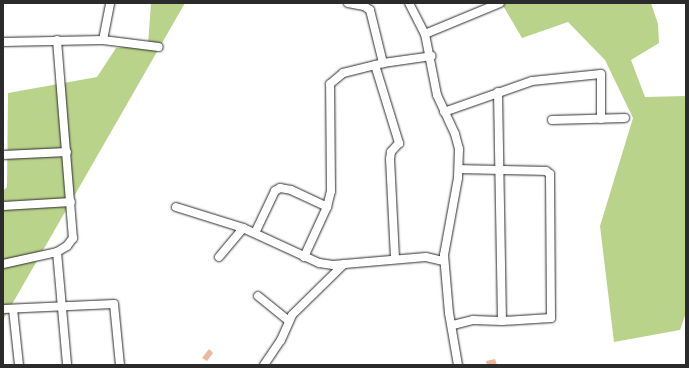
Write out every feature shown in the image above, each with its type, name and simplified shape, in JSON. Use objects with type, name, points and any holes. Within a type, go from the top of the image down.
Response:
[{"type":"street","points":[[103,40],[110,3]]},
{"type":"street","points":[[409,3],[426,34],[432,56],[437,95],[458,141],[459,169],[445,242],[444,260],[458,365]]},
{"type":"street","points":[[426,34],[500,3]]},
{"type":"street","points":[[350,4],[364,6],[370,10],[379,64],[399,144],[391,152],[390,159],[395,259]]},
{"type":"street","points":[[3,264],[57,252],[67,246],[73,238],[57,40]]},
{"type":"street","points":[[3,42],[103,40],[159,47]]},
{"type":"street","points":[[304,256],[327,207],[332,180],[330,84],[343,73],[379,64],[432,56]]},
{"type":"street","points":[[444,112],[532,81],[601,74],[601,119]]},
{"type":"street","points":[[498,92],[498,171],[502,322]]},
{"type":"street","points":[[552,120],[625,118]]},
{"type":"street","points":[[3,155],[67,152]]},
{"type":"street","points":[[453,325],[473,320],[502,322],[551,318],[552,183],[550,174],[546,171],[459,169]]},
{"type":"street","points":[[255,233],[275,191],[280,188],[292,190],[327,207]]},
{"type":"street","points":[[3,206],[71,202]]},
{"type":"street","points":[[176,207],[243,228],[304,256],[326,264],[344,264],[426,257],[444,260]]},
{"type":"street","points":[[219,257],[243,228]]},
{"type":"street","points":[[57,252],[68,365]]},
{"type":"street","points":[[264,365],[276,350],[287,329],[289,320],[344,264]]},
{"type":"street","points":[[258,296],[289,320]]},
{"type":"street","points":[[3,310],[114,304],[120,365]]},
{"type":"street","points":[[13,309],[19,365]]},
{"type":"green space","points":[[151,3],[185,3],[3,320],[3,191],[7,187],[8,93],[97,77],[116,48],[148,45]]},
{"type":"green space","points":[[651,3],[658,24],[659,43],[631,60],[645,97],[686,96],[686,313],[680,330],[614,342],[600,226],[633,118],[605,60],[568,22],[522,38],[502,4]]},
{"type":"building","points":[[209,349],[213,353],[207,361],[202,358]]},
{"type":"building","points":[[495,359],[497,365],[487,365],[486,361]]}]
